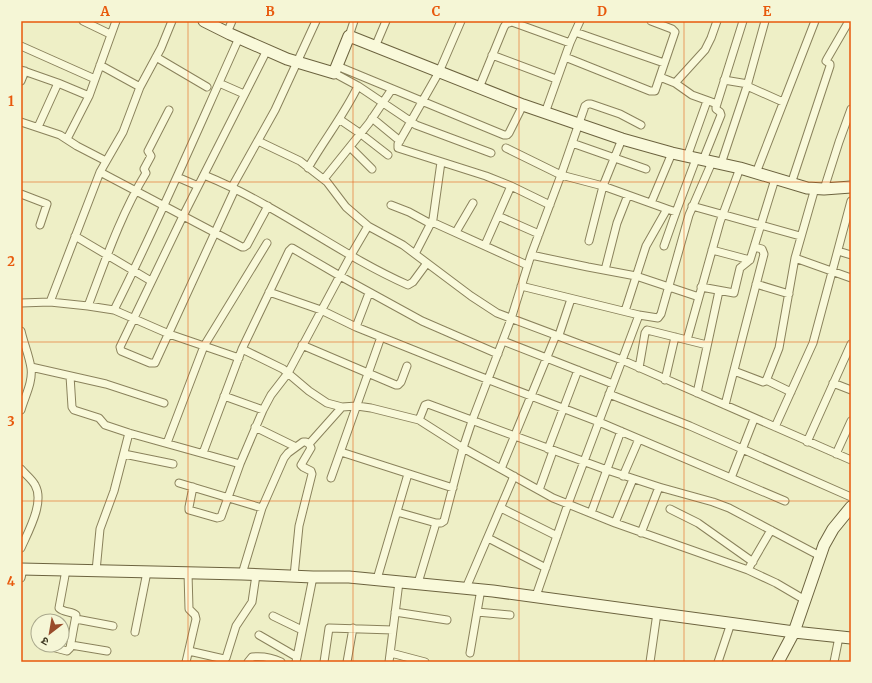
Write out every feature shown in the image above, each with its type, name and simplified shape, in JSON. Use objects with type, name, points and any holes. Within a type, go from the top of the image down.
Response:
[{"type":"main road","points":[[204,21],[227,33],[297,62],[336,70],[349,36],[523,105],[622,139],[672,153],[740,168],[791,184],[820,188],[851,187]]},
{"type":"main road","points":[[778,662],[794,632],[820,556],[833,529],[851,507]]},
{"type":"main road","points":[[22,572],[66,570],[377,579],[481,589],[794,632],[851,638]]},
{"type":"street","points":[[83,21],[110,34]]},
{"type":"street","points":[[68,140],[89,96],[110,34],[116,21]]},
{"type":"street","points":[[50,302],[100,172],[122,132],[140,87],[165,40],[172,21]]},
{"type":"street","points":[[227,33],[232,21]]},
{"type":"street","points":[[267,50],[133,318],[120,347],[121,351],[123,352],[153,364],[156,361],[234,188],[282,96],[316,21]]},
{"type":"street","points":[[349,36],[354,21]]},
{"type":"street","points":[[375,47],[386,21]]},
{"type":"street","points":[[462,21],[439,72],[397,146],[399,149],[486,176],[511,186],[550,205]]},
{"type":"street","points":[[545,113],[570,43],[580,21]]},
{"type":"street","points":[[565,57],[650,91],[654,91],[675,32],[672,28],[651,21]]},
{"type":"street","points":[[675,83],[705,50],[717,21]]},
{"type":"street","points":[[521,286],[639,315],[655,318],[660,316],[704,160],[721,115],[716,108],[716,104],[743,21]]},
{"type":"street","points":[[664,246],[676,212],[704,160],[748,85],[766,21]]},
{"type":"street","points":[[756,173],[815,21]]},
{"type":"street","points":[[791,184],[830,66],[830,64],[826,61],[848,21]]},
{"type":"street","points":[[479,88],[504,27],[509,23],[512,22],[570,43]]},
{"type":"street","points":[[575,32],[664,63]]},
{"type":"street","points":[[114,310],[164,206],[239,38]]},
{"type":"street","points":[[21,46],[95,79]]},
{"type":"street","points":[[492,54],[556,80]]},
{"type":"street","points":[[156,57],[207,87]]},
{"type":"street","points":[[100,65],[140,87]]},
{"type":"street","points":[[336,70],[411,122],[491,153]]},
{"type":"street","points":[[336,70],[392,89],[506,136],[523,105]]},
{"type":"street","points":[[21,81],[23,71],[89,96]]},
{"type":"street","points":[[660,77],[675,83],[692,95],[716,104]]},
{"type":"street","points":[[724,80],[748,85],[783,102]]},
{"type":"street","points":[[38,127],[58,83]]},
{"type":"street","points":[[219,83],[244,94]]},
{"type":"street","points":[[308,168],[358,86]]},
{"type":"street","points":[[324,179],[361,134],[392,89]]},
{"type":"street","points":[[704,160],[707,101]]},
{"type":"street","points":[[397,512],[436,523],[441,523],[444,521],[463,448],[472,421],[511,319],[527,264],[550,205],[585,106],[588,104],[610,109],[641,125]]},
{"type":"street","points":[[766,380],[780,348],[800,236],[851,109]]},
{"type":"street","points":[[88,306],[107,255],[136,190],[146,172],[144,169],[151,156],[148,151],[169,110]]},
{"type":"street","points":[[372,118],[400,141]]},
{"type":"street","points":[[339,119],[388,155]]},
{"type":"street","points":[[21,122],[60,135],[76,146],[106,161]]},
{"type":"street","points":[[590,241],[603,186],[622,139]]},
{"type":"street","points":[[258,141],[300,161],[324,179],[346,207],[368,226],[403,245],[483,305],[511,319],[558,335],[622,360],[754,419],[851,460]]},
{"type":"street","points":[[572,143],[646,169]]},
{"type":"street","points":[[350,147],[372,169]]},
{"type":"street","points":[[506,148],[561,175],[603,186],[676,212]]},
{"type":"street","points":[[651,203],[672,153]]},
{"type":"street","points":[[415,254],[432,223],[441,162]]},
{"type":"street","points":[[687,340],[722,216],[740,168]]},
{"type":"street","points":[[100,172],[242,247],[246,247],[268,206]]},
{"type":"street","points":[[204,175],[234,188],[268,206],[351,255],[410,285],[427,263]]},
{"type":"street","points":[[177,177],[198,186]]},
{"type":"street","points":[[702,287],[732,294],[735,292],[740,268],[750,260],[775,179]]},
{"type":"street","points":[[485,245],[511,186]]},
{"type":"street","points":[[21,194],[47,204],[40,225]]},
{"type":"street","points":[[604,270],[617,224],[628,195]]},
{"type":"street","points":[[775,427],[813,343],[838,251],[848,228],[851,201]]},
{"type":"street","points":[[456,232],[473,203]]},
{"type":"street","points":[[391,205],[527,264]]},
{"type":"street","points":[[692,206],[722,216],[800,236]]},
{"type":"street","points":[[625,311],[646,246],[667,209]]},
{"type":"street","points":[[498,216],[539,234]]},
{"type":"street","points":[[194,487],[188,507],[190,511],[219,518],[222,515],[240,464],[263,410],[271,395],[288,373],[368,226]]},
{"type":"street","points":[[75,236],[151,281]]},
{"type":"street","points":[[167,443],[204,346],[267,243]]},
{"type":"street","points":[[725,406],[764,254],[762,249],[754,247]]},
{"type":"street","points":[[203,453],[242,350],[289,251],[292,248],[369,293],[422,321],[498,354]]},
{"type":"street","points":[[712,250],[750,260]]},
{"type":"street","points":[[838,251],[851,255]]},
{"type":"street","points":[[531,255],[636,276],[699,297]]},
{"type":"street","points":[[795,258],[851,278]]},
{"type":"street","points":[[756,284],[789,294]]},
{"type":"street","points":[[697,393],[720,291]]},
{"type":"street","points":[[269,292],[322,310],[356,327],[488,380],[599,422],[785,501]]},
{"type":"street","points":[[356,327],[369,293]]},
{"type":"street","points":[[501,469],[572,299]]},
{"type":"street","points":[[21,303],[50,302],[114,310],[169,334],[239,358]]},
{"type":"street","points":[[536,596],[568,504],[639,315]]},
{"type":"street","points":[[639,368],[646,331],[650,330],[707,345]]},
{"type":"street","points":[[21,331],[24,351],[31,367],[30,381],[21,410]]},
{"type":"street","points":[[331,478],[381,337]]},
{"type":"street","points":[[665,380],[675,337]]},
{"type":"street","points":[[503,341],[613,384]]},
{"type":"street","points":[[807,442],[851,344]]},
{"type":"street","points":[[302,345],[398,385],[401,382],[407,366]]},
{"type":"street","points":[[242,350],[283,369],[322,399],[334,405],[342,407],[357,406],[371,408],[419,420],[463,448],[539,490],[568,504],[641,533],[748,570],[762,576],[805,600]]},
{"type":"street","points":[[31,367],[106,384],[164,403]]},
{"type":"street","points":[[539,490],[563,408],[578,370]]},
{"type":"street","points":[[734,371],[763,382],[766,380],[791,392]]},
{"type":"street","points":[[70,376],[72,409],[99,418],[105,425],[129,433],[240,464]]},
{"type":"street","points":[[834,383],[851,390]]},
{"type":"street","points":[[609,394],[690,426],[851,497]]},
{"type":"street","points":[[224,396],[263,410]]},
{"type":"street","points":[[419,420],[425,405],[428,404],[623,476],[730,508],[820,556]]},
{"type":"street","points":[[309,444],[342,407]]},
{"type":"street","points":[[731,478],[754,419]]},
{"type":"street","points":[[836,454],[851,421]]},
{"type":"street","points":[[256,427],[296,447]]},
{"type":"street","points":[[591,513],[621,431]]},
{"type":"street","points":[[96,571],[100,529],[114,491],[129,433]]},
{"type":"street","points":[[623,476],[639,439]]},
{"type":"street","points":[[242,574],[262,508],[284,458],[296,447],[305,442],[309,444]]},
{"type":"street","points":[[294,576],[299,526],[312,474],[311,471],[301,465],[311,448],[309,444]]},
{"type":"street","points":[[341,452],[453,488]]},
{"type":"street","points":[[124,454],[173,464]]},
{"type":"street","points":[[21,469],[35,485],[38,492],[38,501],[34,518],[21,548]]},
{"type":"street","points":[[377,579],[408,474]]},
{"type":"street","points":[[466,588],[514,476]]},
{"type":"street","points":[[615,523],[633,479]]},
{"type":"street","points":[[179,482],[262,508]]},
{"type":"street","points":[[641,533],[659,487]]},
{"type":"street","points":[[501,508],[557,536]]},
{"type":"street","points":[[670,509],[698,524],[753,562]]},
{"type":"street","points":[[418,583],[436,523]]},
{"type":"street","points":[[748,570],[772,530]]},
{"type":"street","points":[[488,538],[546,568]]},
{"type":"street","points":[[66,570],[60,608],[75,614],[76,619],[70,650]]},
{"type":"street","points":[[135,632],[147,572]]},
{"type":"street","points":[[186,662],[196,619],[196,615],[189,610],[188,573]]},
{"type":"street","points":[[189,651],[224,659],[226,658],[236,626],[252,602],[256,575]]},
{"type":"street","points":[[259,634],[296,660],[313,577]]},
{"type":"street","points":[[389,662],[399,582]]},
{"type":"street","points":[[470,653],[481,589]]},
{"type":"street","points":[[395,612],[447,620]]},
{"type":"street","points":[[477,612],[510,615]]},
{"type":"street","points":[[650,662],[657,613]]},
{"type":"street","points":[[273,616],[302,630]]},
{"type":"street","points":[[76,619],[112,626]]},
{"type":"street","points":[[718,662],[731,623]]},
{"type":"street","points":[[324,662],[329,628],[393,630]]},
{"type":"street","points":[[346,662],[353,628]]},
{"type":"street","points":[[834,662],[839,637]]},
{"type":"street","points":[[71,645],[107,651]]},
{"type":"street","points":[[390,653],[425,662]]},
{"type":"street","points":[[248,662],[252,658],[262,656],[269,657],[280,662]]}]
